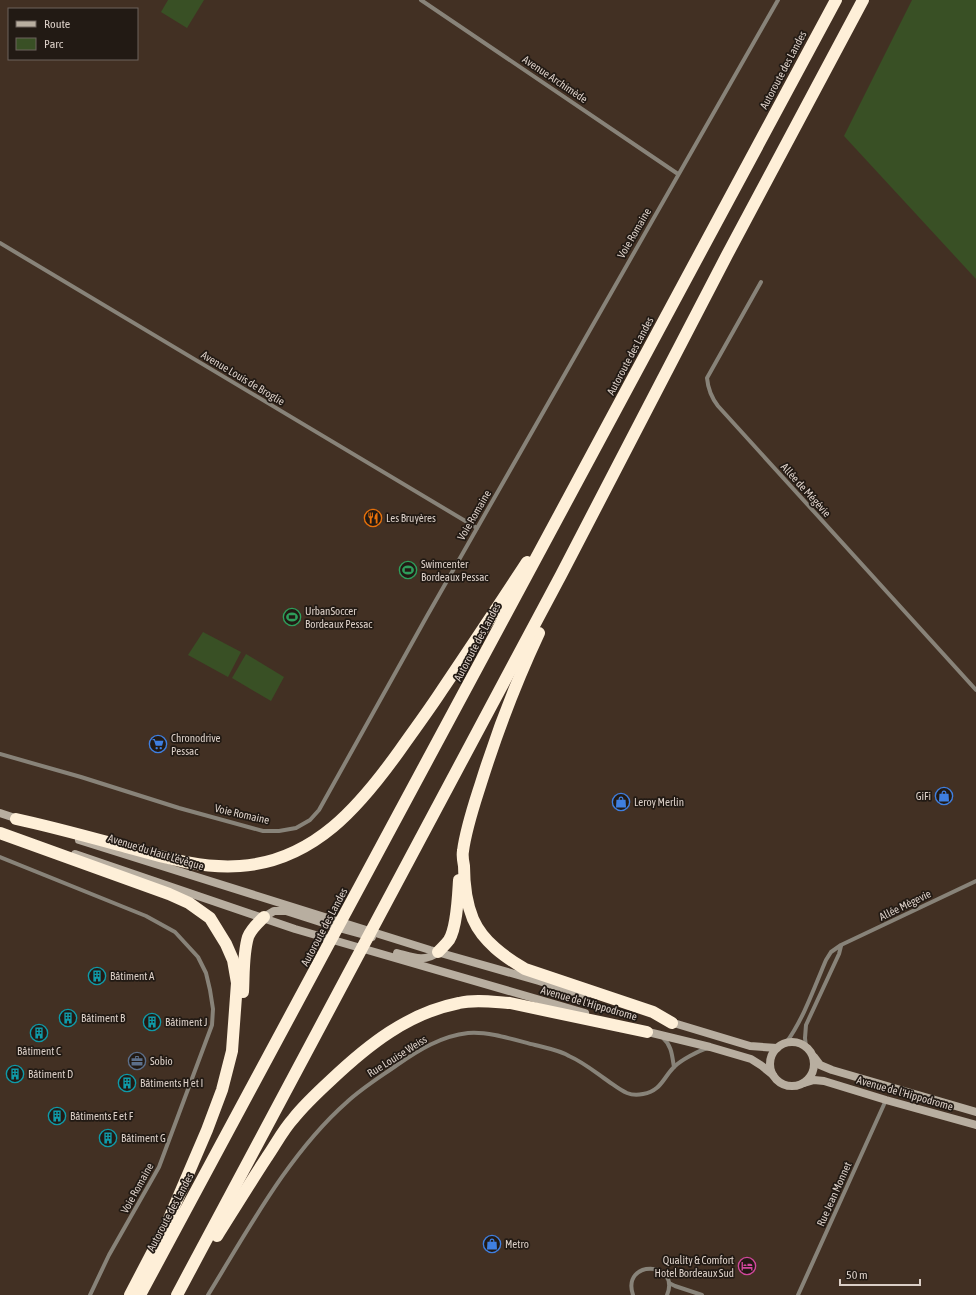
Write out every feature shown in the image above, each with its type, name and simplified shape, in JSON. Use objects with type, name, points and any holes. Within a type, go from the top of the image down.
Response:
[{"type":"highway","name":"Autoroute des Landes","points":[[140,1295],[836,0]]},
{"type":"highway","points":[[177,1295],[561,575],[727,255],[863,0]]},
{"type":"highway","points":[[16,819],[58,828],[172,860],[210,865],[239,866],[267,863],[280,859],[305,847],[327,832],[352,810],[381,777],[429,710],[568,499]]},
{"type":"highway","points":[[434,951],[449,940],[453,930],[458,901],[459,870],[471,817],[495,740],[522,669],[557,597],[561,575]]},
{"type":"highway","points":[[0,833],[169,894],[189,903],[210,918],[226,944],[233,960],[237,983],[232,1051]]},
{"type":"highway","points":[[463,852],[464,884],[474,920],[480,932],[494,948],[525,969],[653,1012],[672,1023]]},
{"type":"highway","points":[[130,1295],[165,1228],[207,1130],[222,1090],[232,1051],[242,1000],[245,954],[248,937],[253,928],[268,919]]},
{"type":"highway","points":[[185,1295],[238,1202],[292,1119],[348,1064],[401,1024],[426,1012],[460,1002],[490,1001],[510,1003],[647,1032]]},
{"type":"main road","name":"Avenue du Haut Lévèque","points":[[0,813],[91,844],[300,920]]},
{"type":"main road","points":[[0,829],[268,919],[300,920]]},
{"type":"main road","points":[[268,919],[274,911],[281,910],[300,920],[397,956],[420,959],[431,956],[434,951]]},
{"type":"main road","name":"Avenue de l'Hippodrome","points":[[300,920],[434,951],[539,981],[750,1046],[777,1048]]},
{"type":"main road","name":"Avenue de l'Hippodrome","points":[[397,956],[647,1032],[710,1047],[756,1062],[773,1075]]},
{"type":"main road","points":[[795,1042],[806,1046],[814,1057],[815,1064],[810,1078],[804,1083],[793,1086],[787,1086],[776,1080],[770,1068],[770,1061],[772,1054],[777,1048],[786,1043],[795,1042]]},
{"type":"main road","name":"Avenue de l'Hippodrome","points":[[814,1057],[820,1065],[832,1070],[976,1112]]},
{"type":"main road","name":"Avenue de l'Hippodrome","points":[[804,1083],[814,1080],[824,1081],[976,1125]]},
{"type":"street","name":"Avenue Archimède","points":[[422,0],[678,174]]},
{"type":"street","name":"Voie Romaine","points":[[0,754],[81,777],[179,808],[263,831],[279,831],[296,828],[310,820],[319,810],[477,528],[778,0]]},
{"type":"street","name":"Avenue Louis de Broglie","points":[[0,243],[477,528]]},
{"type":"street","name":"Allée de Mégévie","points":[[761,282],[707,378],[709,392],[718,406],[976,690]]},
{"type":"street","name":"Voie Romaine","points":[[0,857],[146,916],[175,932],[198,957],[206,973],[210,990],[213,1009],[212,1025],[159,1167],[109,1255],[90,1295]]},
{"type":"street","name":"Allée Mègevie","points":[[786,1043],[799,1021],[831,952],[841,945],[976,880]]},
{"type":"street","points":[[806,1046],[806,1025],[839,954],[841,945]]},
{"type":"street","name":"Rue Louise Weiss","points":[[208,1295],[258,1213],[287,1170],[315,1135],[346,1102],[369,1084],[422,1048],[450,1036],[469,1033],[484,1033],[521,1041],[563,1053],[586,1066],[621,1090],[635,1095],[652,1091],[661,1084],[674,1067],[699,1051],[710,1047]]},
{"type":"street","points":[[660,1034],[667,1041],[671,1050],[674,1067]]},
{"type":"street","name":"Rue Jean Monnet","points":[[798,1295],[886,1100]]},
{"type":"street","points":[[633,1295],[631,1288],[632,1282],[637,1273],[642,1270],[653,1268],[663,1273],[669,1283],[702,1295]]},
{"type":"street","points":[[667,1295],[669,1283]]},
{"type":"green space","points":[[168,0],[204,0],[187,28],[161,12]]},
{"type":"green space","points":[[912,0],[976,0],[976,279],[844,136]]},
{"type":"green space","points":[[203,632],[241,652],[228,677],[188,655]]},
{"type":"green space","points":[[246,654],[284,677],[271,701],[232,678]]},
{"type":"place","name":"Les Bruyères","points":[[373,518]]},
{"type":"place","name":"Swimcenter Bordeaux Pessac","points":[[408,570]]},
{"type":"place","name":"UrbanSoccer Bordeaux Pessac","points":[[292,617]]},
{"type":"place","name":"Chronodrive Pessac","points":[[158,744]]},
{"type":"place","name":"GiFi","points":[[944,796]]},
{"type":"place","name":"Leroy Merlin","points":[[621,802]]},
{"type":"place","name":"Bâtiment A","points":[[97,976]]},
{"type":"place","name":"Bâtiment B","points":[[68,1018]]},
{"type":"place","name":"Bâtiment J","points":[[152,1022]]},
{"type":"place","name":"Bâtiment C","points":[[39,1033]]},
{"type":"place","name":"Sobio","points":[[137,1061]]},
{"type":"place","name":"Bâtiment D","points":[[15,1074]]},
{"type":"place","name":"Bâtiments H et I","points":[[127,1083]]},
{"type":"place","name":"Bâtiments E et F","points":[[57,1116]]},
{"type":"place","name":"Bâtiment G","points":[[108,1138]]},
{"type":"place","name":"Metro","points":[[492,1244]]},
{"type":"place","name":"Quality & Comfort Hotel Bordeaux Sud","points":[[747,1266]]}]
